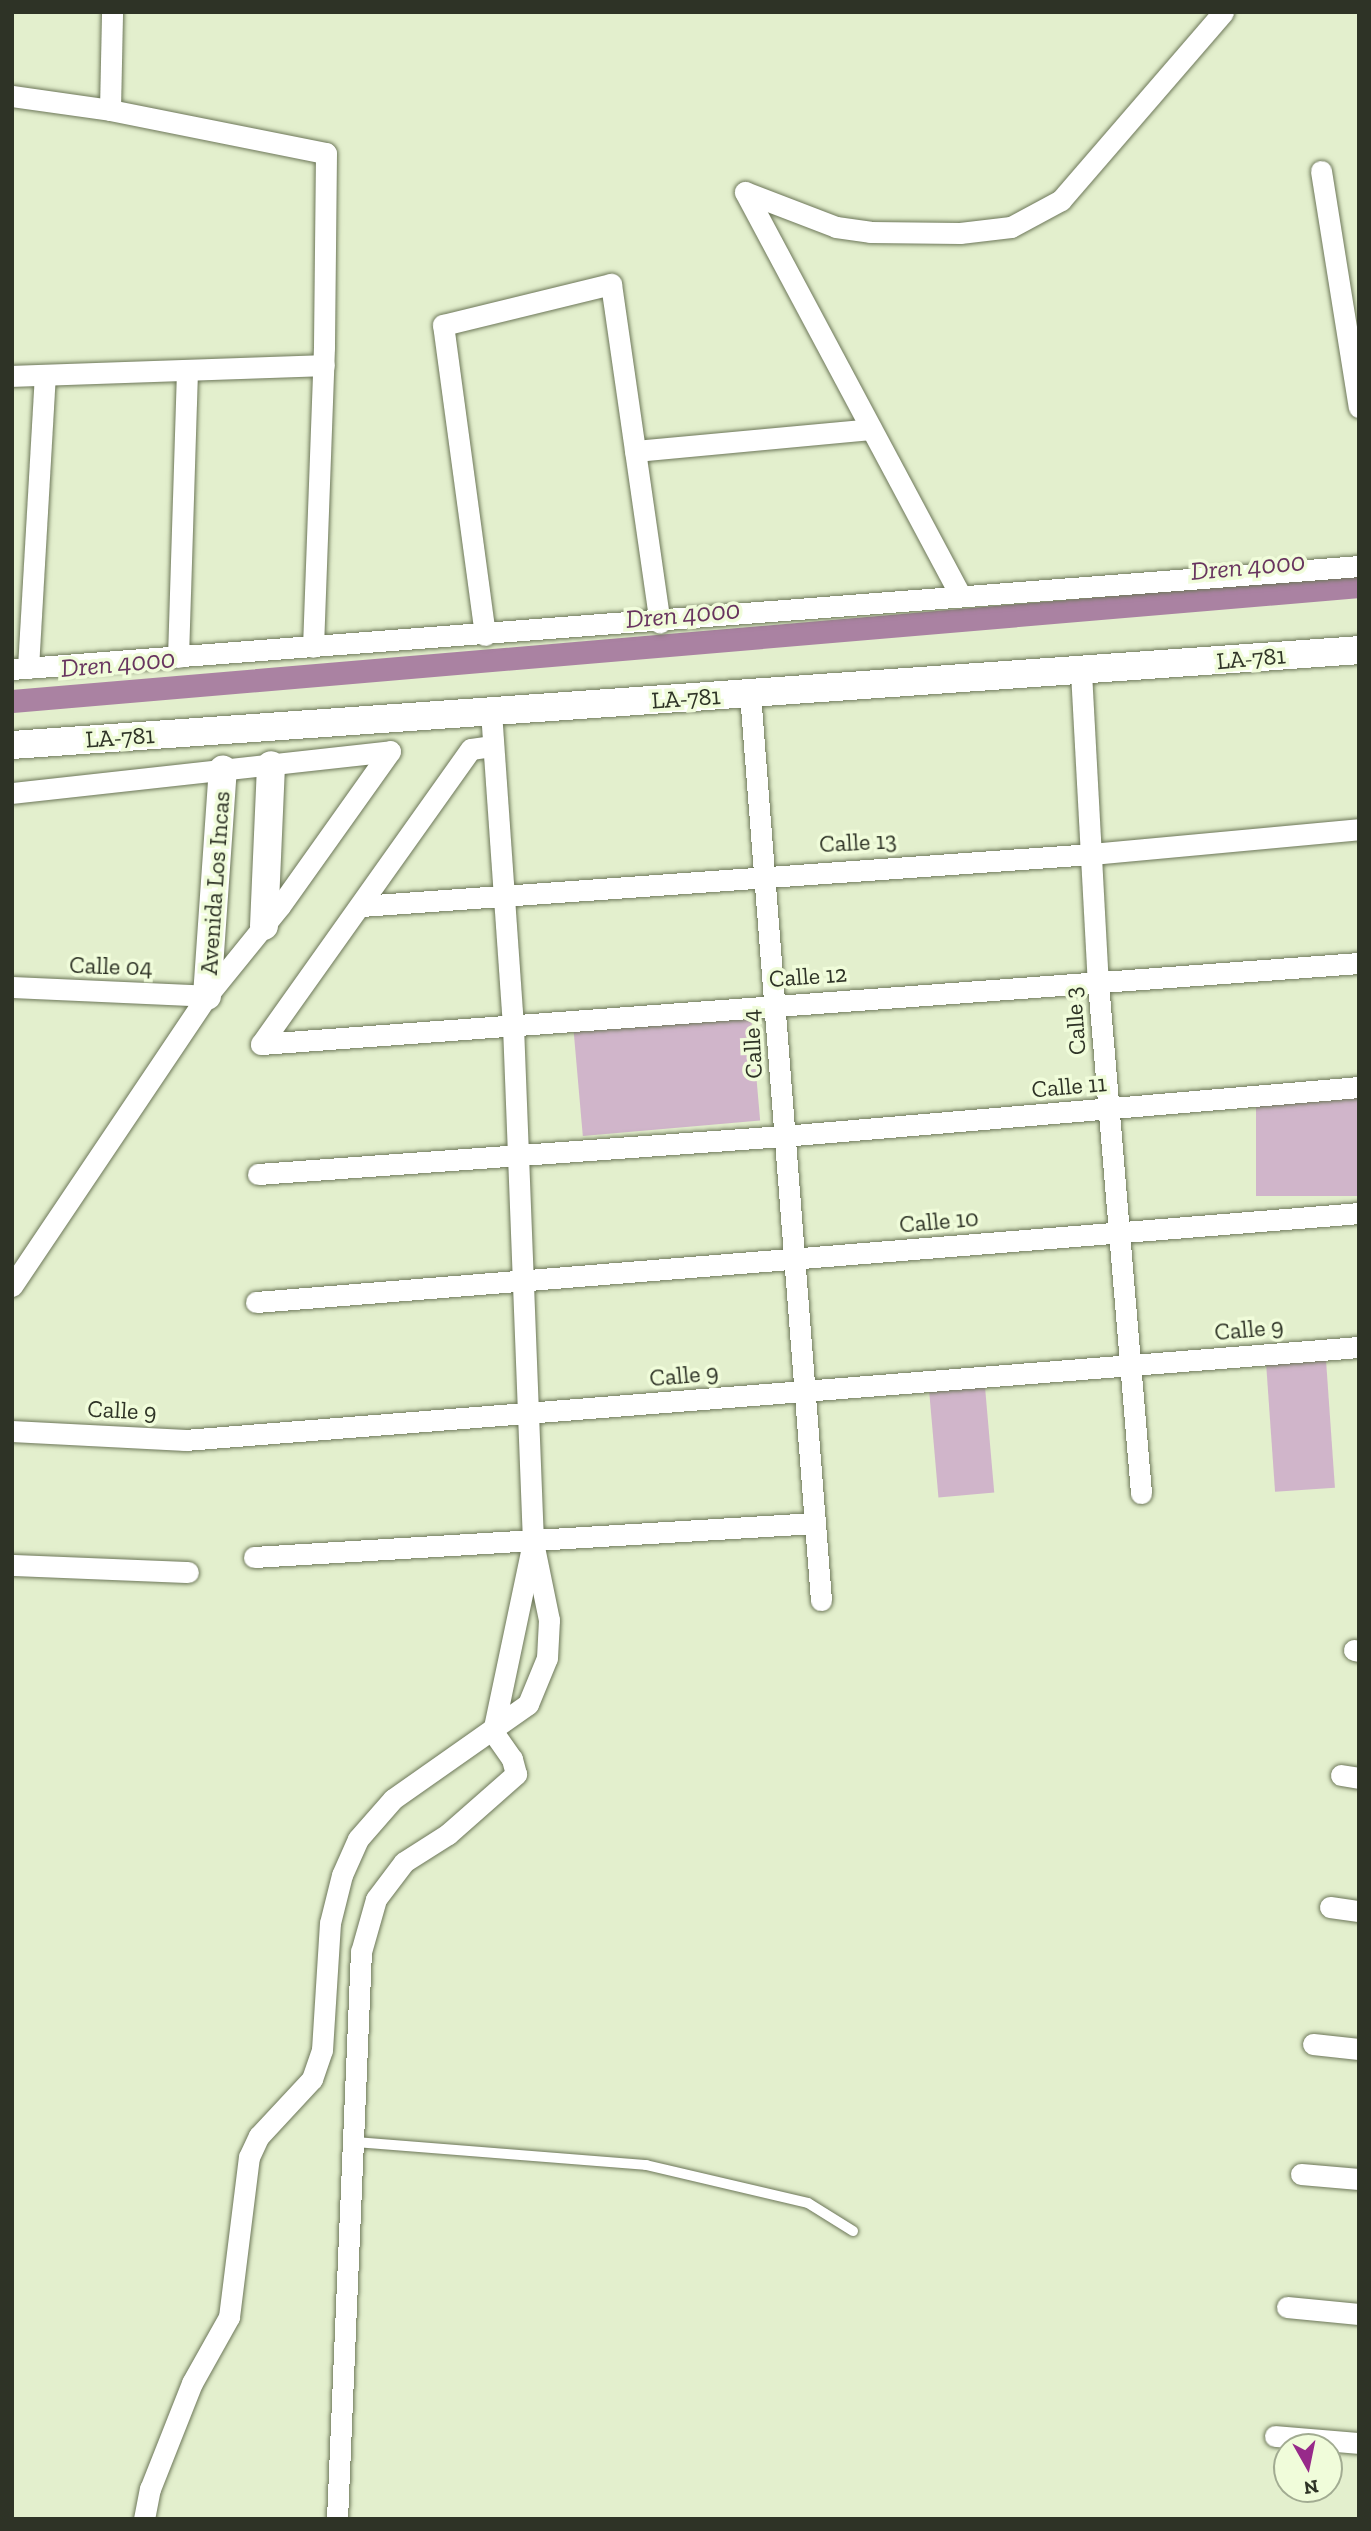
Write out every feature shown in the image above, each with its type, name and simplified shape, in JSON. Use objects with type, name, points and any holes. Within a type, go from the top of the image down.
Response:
[{"type":"street","points":[[110,110],[113,12]]},
{"type":"street","points":[[960,594],[745,192],[836,227],[870,232],[960,233],[1011,227],[1061,200],[1223,12]]},
{"type":"street","points":[[12,96],[110,110],[326,152],[324,365],[313,647]]},
{"type":"street","points":[[1321,171],[1359,407]]},
{"type":"street","points":[[485,635],[443,325],[611,284],[660,622]]},
{"type":"street","points":[[12,376],[324,365]]},
{"type":"street","points":[[178,657],[187,370]]},
{"type":"street","points":[[45,375],[20,668],[660,622],[960,594],[1359,566]]},
{"type":"street","points":[[635,451],[871,429]]},
{"type":"street","name":"LA-781","points":[[12,745],[1081,672],[1359,650]]},
{"type":"street","name":"Calle 3","points":[[1081,672],[1098,983],[1141,1493]]},
{"type":"street","name":"Calle 4","points":[[750,694],[777,1004],[783,1136],[821,1600]]},
{"type":"street","points":[[144,2519],[150,2489],[192,2383],[229,2317],[249,2157],[259,2136],[312,2079],[322,2050],[330,1923],[342,1875],[358,1839],[393,1800],[493,1732],[528,1704],[547,1658],[549,1620],[533,1542],[531,1414],[513,1026],[491,712]]},
{"type":"street","points":[[361,906],[471,749],[493,746]]},
{"type":"street","points":[[12,793],[390,751],[264,926],[207,996],[12,1286]]},
{"type":"street","name":"Avenida Los Incas","points":[[264,926],[271,765]]},
{"type":"street","name":"Avenida Los Incas","points":[[207,996],[223,770]]},
{"type":"street","name":"Calle 13","points":[[361,906],[766,874],[1091,854],[1359,829]]},
{"type":"street","name":"Calle 12","points":[[361,906],[261,1044],[1359,963]]},
{"type":"street","name":"Calle 04","points":[[12,987],[207,996]]},
{"type":"street","name":"Calle 11","points":[[258,1174],[518,1153],[783,1136],[1359,1087]]},
{"type":"street","name":"Calle 10","points":[[256,1302],[1359,1213]]},
{"type":"street","name":"Calle 9","points":[[12,1431],[185,1440],[1359,1347]]},
{"type":"street","points":[[254,1557],[814,1523]]},
{"type":"street","points":[[337,2519],[344,2262],[354,2142],[361,1952],[376,1899],[404,1863],[466,1819],[516,1774],[512,1759],[493,1732],[533,1542]]},
{"type":"street","points":[[12,1565],[188,1572]]},
{"type":"street","points":[[1329,1907],[1359,1910]]},
{"type":"street","points":[[1313,2044],[1359,2049]]},
{"type":"street","points":[[1301,2174],[1359,2179]]},
{"type":"street","points":[[1287,2307],[1359,2314]]},
{"type":"lane","points":[[354,2142],[646,2165],[808,2203],[853,2231]]},
{"type":"shaded area","points":[[751,1016],[760,1121],[583,1136],[574,1032]]},
{"type":"shaded area","points":[[1256,1098],[1359,1098],[1359,1196],[1256,1196]]},
{"type":"shaded area","points":[[1326,1360],[1335,1488],[1275,1492],[1266,1364]]},
{"type":"shaded area","points":[[985,1387],[994,1493],[938,1497],[929,1392]]},
{"type":"waterway","name":"Dren 4000","points":[[12,701],[1359,586]]}]
